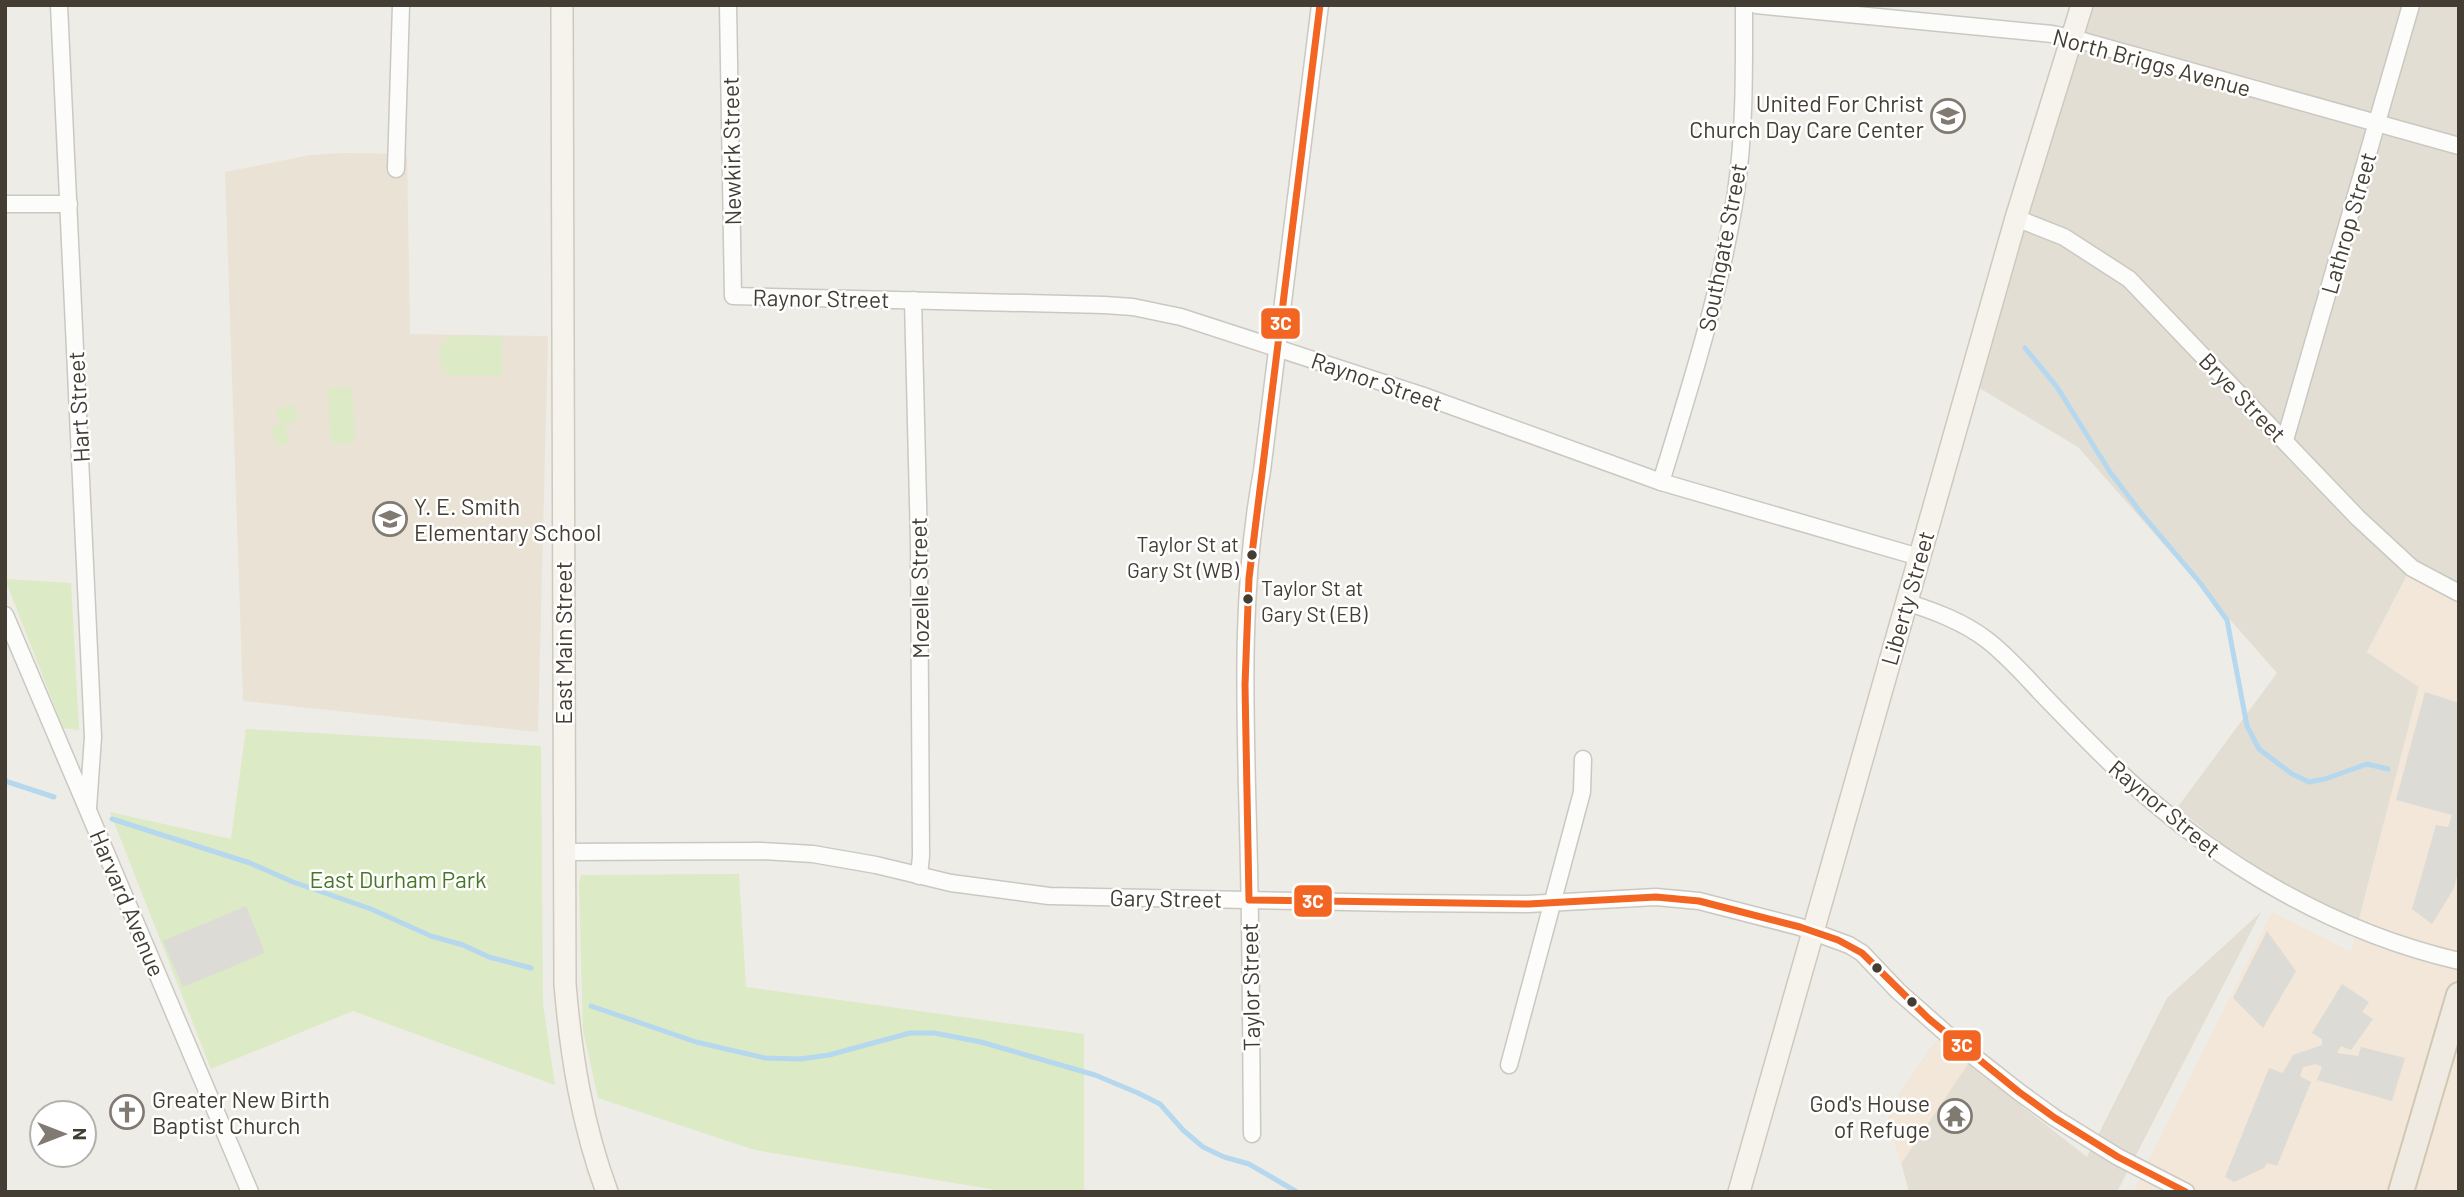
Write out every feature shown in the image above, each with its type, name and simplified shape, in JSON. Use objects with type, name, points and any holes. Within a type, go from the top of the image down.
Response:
[{"type":"main road","points":[[2401,1192],[2459,995]]},
{"type":"main road","points":[[2409,1160],[2420,1192]]},
{"type":"street","name":"Hart Street","points":[[59,5],[93,737],[88,808]]},
{"type":"street","points":[[396,169],[401,5]]},
{"type":"street","name":"East Main Street","points":[[562,5],[564,954],[571,1048],[581,1105],[607,1192]]},
{"type":"street","name":"Newkirk Street","points":[[728,5],[733,296]]},
{"type":"street","name":"Taylor Street","points":[[1252,1134],[1244,674],[1247,595],[1255,506],[1320,5]]},
{"type":"street","name":"Southgate Street","points":[[1661,482],[1693,378],[1727,245],[1743,128],[1744,5]]},
{"type":"street","name":"North Briggs Avenue","points":[[1756,5],[2039,32],[2072,38],[2459,146]]},
{"type":"street","name":"Liberty Street","points":[[1739,1192],[2016,218],[2082,5]]},
{"type":"street","name":"Lathrop Street","points":[[2285,440],[2411,5]]},
{"type":"street","points":[[5,204],[69,204]]},
{"type":"street","name":"Brye Street","points":[[2016,218],[2064,237],[2129,279],[2358,518],[2412,568],[2459,593]]},
{"type":"street","name":"Raynor Street","points":[[733,296],[1133,307],[1181,317],[1421,395],[1661,482],[1919,557]]},
{"type":"street","name":"Mozelle Street","points":[[913,300],[919,543],[919,876]]},
{"type":"street","name":"Raynor Street","points":[[1906,601],[1949,618],[1988,641],[2128,780],[2212,849],[2267,884],[2334,919],[2459,961]]},
{"type":"street","name":"Harvard Avenue","points":[[5,615],[250,1192]]},
{"type":"street","points":[[1509,1065],[1582,792],[1583,759]]},
{"type":"street","name":"Gary Street","points":[[564,852],[761,851],[813,854],[876,865],[951,883],[1049,896],[1552,904],[1656,897],[1699,901],[1813,932],[1838,940],[1862,953],[1898,991],[1958,1044],[2055,1118],[2151,1176],[2186,1192]]},
{"type":"shaded area","points":[[2091,5],[2459,5],[2459,584],[2419,564],[2407,575],[2367,652],[2419,687],[2359,919],[2312,902],[2223,844],[2177,808],[2277,673],[2078,447],[1976,386]]},
{"type":"shaded area","name":"Y. E. Smith Elementary School","points":[[407,154],[410,334],[548,336],[538,732],[243,701],[225,172],[310,155]]},
{"type":"shaded area","points":[[2408,575],[2459,600],[2459,1192],[2133,1192],[2272,912],[2351,952],[2419,687],[2367,652]]},
{"type":"shaded area","points":[[2425,692],[2459,703],[2459,870],[2453,890],[2432,924],[2412,909],[2436,825],[2448,827],[2452,815],[2396,800]]},
{"type":"shaded area","points":[[246,906],[265,953],[183,987],[163,941]]},
{"type":"shaded area","points":[[2261,912],[2117,1192],[1909,1192],[1887,1111],[1937,1040],[2087,1157],[2167,998]]},
{"type":"shaded area","points":[[2267,931],[2296,971],[2263,1028],[2233,998]]},
{"type":"shaded area","points":[[2342,984],[2369,1002],[2362,1012],[2373,1019],[2351,1050],[2341,1046],[2337,1053],[2358,1056],[2361,1047],[2405,1058],[2392,1101],[2317,1080],[2322,1067],[2316,1064],[2303,1067],[2300,1076],[2311,1082],[2277,1166],[2267,1163],[2264,1168],[2234,1182],[2225,1177],[2269,1068],[2283,1073],[2293,1055],[2322,1045],[2322,1039],[2312,1033]]},
{"type":"shaded area","points":[[1937,1040],[1968,1064],[1901,1164],[1887,1111]]},
{"type":"green space","points":[[450,336],[502,337],[502,376],[449,376],[440,362],[440,346]]},
{"type":"green space","points":[[352,387],[355,443],[331,444],[328,388]]},
{"type":"green space","points":[[293,404],[299,420],[285,425],[289,442],[276,446],[272,428],[280,424],[275,410]]},
{"type":"green space","points":[[5,579],[71,583],[79,730],[63,728]]},
{"type":"green space","name":"East Durham Park","points":[[246,729],[541,746],[543,1004],[555,1085],[353,1011],[211,1069],[110,812],[231,839]]},
{"type":"green space","points":[[739,874],[746,987],[1084,1034],[1084,1192],[1009,1192],[755,1150],[598,1098],[583,1030],[579,884],[581,875]]},
{"type":"waterway","points":[[2025,348],[2057,387],[2110,472],[2227,620],[2247,726],[2259,749],[2292,774],[2309,782],[2367,764],[2388,769]]},
{"type":"waterway","points":[[5,781],[54,797]]},
{"type":"waterway","points":[[112,819],[250,863],[293,882],[371,909],[431,936],[463,945],[489,957],[531,968]]},
{"type":"waterway","points":[[591,1006],[696,1042],[765,1058],[800,1059],[829,1055],[910,1033],[934,1033],[981,1042],[1095,1075],[1138,1093],[1160,1104],[1183,1130],[1203,1147],[1224,1157],[1249,1164],[1297,1192]]},
{"type":"transit line","name":"3C","points":[[1320,5],[1249,578],[1245,685],[1249,900],[1528,904],[1656,897],[1699,901],[1800,927],[1838,940],[1862,953],[1929,1019],[2019,1092],[2118,1157],[2186,1192]]},
{"type":"place","name":"United For Christ Church Day Care Center","points":[[1948,116]]},
{"type":"place","name":"Y. E. Smith Elementary School","points":[[390,519]]},
{"type":"place","name":"Taylor St at Gary St (WB)","points":[[1252,555]]},
{"type":"place","name":"Taylor St at Gary St (EB)","points":[[1248,599]]},
{"type":"place","name":"Greater New Birth Baptist Church","points":[[127,1112]]},
{"type":"place","name":"God's House of Refuge","points":[[1955,1116]]}]
